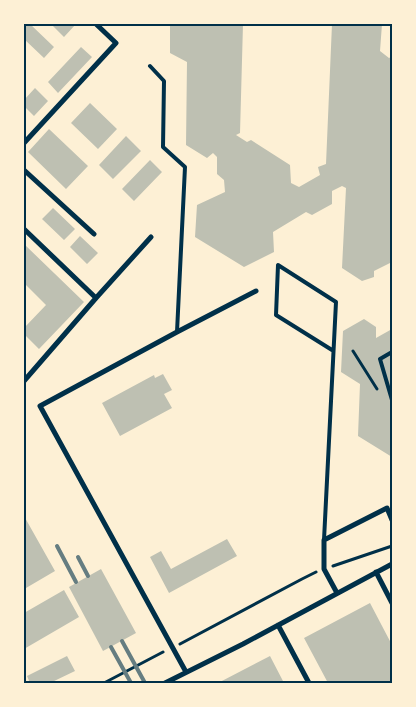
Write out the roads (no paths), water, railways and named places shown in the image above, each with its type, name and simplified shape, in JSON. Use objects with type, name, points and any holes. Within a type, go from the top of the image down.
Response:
[{"type":"street","points":[[24,143],[116,43],[96,24]]},
{"type":"street","points":[[24,170],[94,234]]},
{"type":"street","points":[[24,229],[96,298]]},
{"type":"street","points":[[24,381],[150,237]]},
{"type":"street","points":[[186,672],[40,406],[256,291]]},
{"type":"street","points":[[337,593],[324,569],[324,540],[389,507],[392,520]]},
{"type":"street","points":[[165,683],[243,644],[392,564]]},
{"type":"street","points":[[376,572],[392,603]]},
{"type":"street","points":[[278,625],[309,683]]},
{"type":"lane","points":[[150,66],[164,81],[163,147],[185,167],[177,332]]},
{"type":"lane","points":[[324,540],[332,350],[336,302],[278,265],[276,315],[332,350]]},
{"type":"lane","points":[[392,352],[380,359],[392,398]]},
{"type":"railway","points":[[57,546],[76,582]]},
{"type":"railway","points":[[78,557],[88,576]]},
{"type":"railway","points":[[122,641],[145,683]]},
{"type":"railway","points":[[111,647],[131,683]]}]
